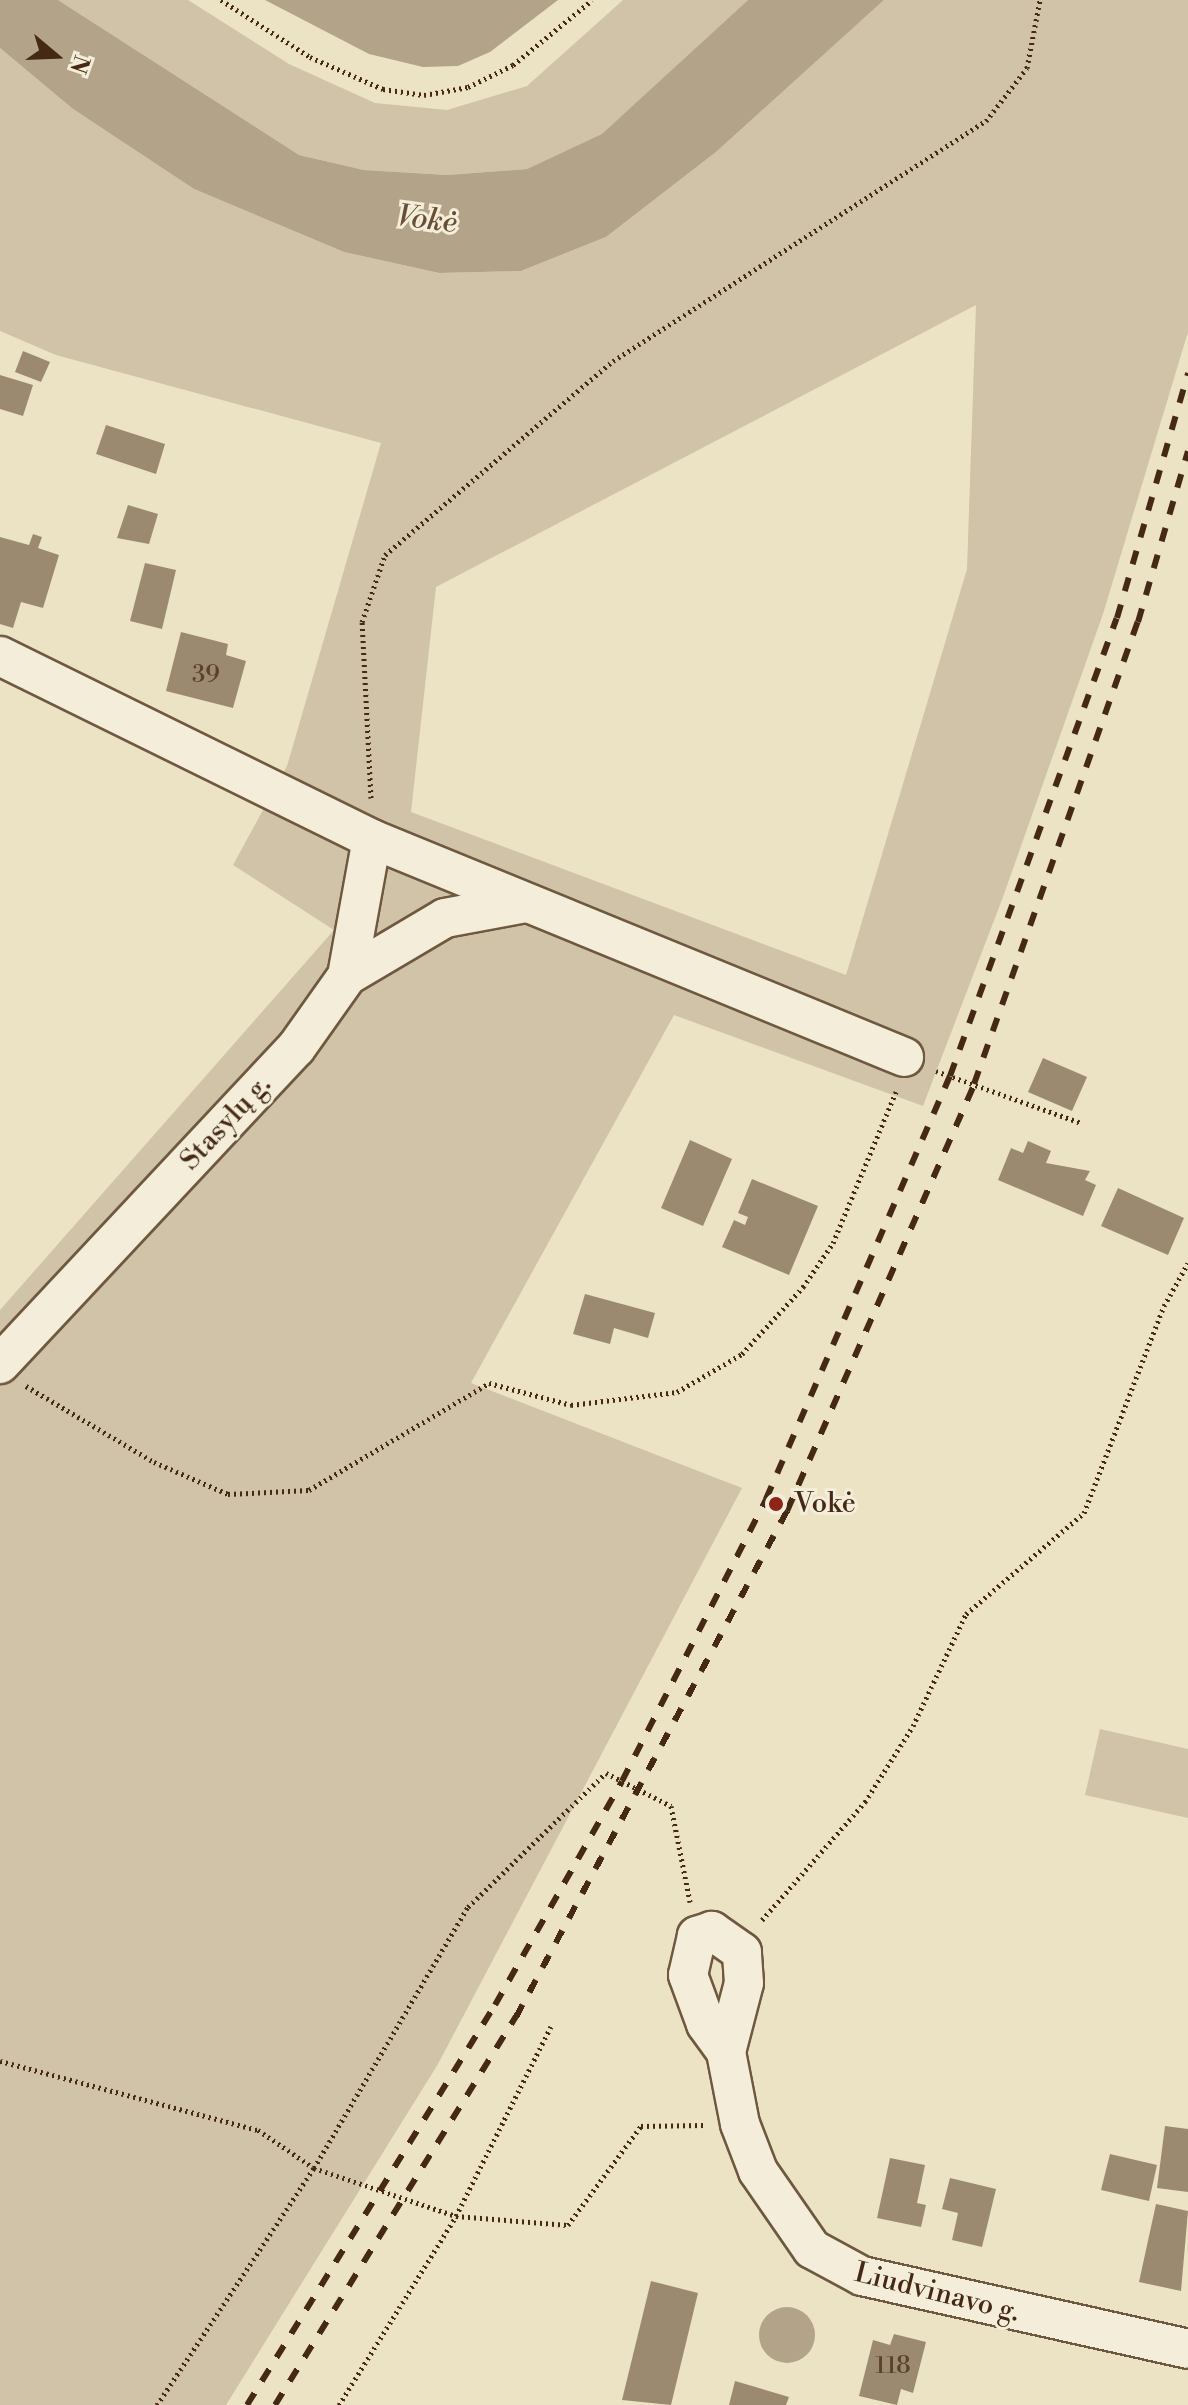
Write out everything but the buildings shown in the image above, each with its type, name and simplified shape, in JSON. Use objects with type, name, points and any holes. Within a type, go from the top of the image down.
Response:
[{"type":"street","points":[[0,656],[372,839],[904,1057]]},
{"type":"street","name":"Stasylų g.","points":[[6,1372],[296,1048],[347,976],[372,839]]},
{"type":"street","points":[[347,976],[445,918],[526,903]]},
{"type":"street","points":[[697,1936],[712,1931],[742,1952]]},
{"type":"street","name":"Liudvinavo g.","points":[[697,1936],[688,1975],[706,2024],[726,2052],[740,2124],[782,2215],[834,2265],[989,2308],[1188,2349]]},
{"type":"street","name":"Liudvinavo g.","points":[[726,2052],[744,1983],[742,1952]]},
{"type":"path","points":[[221,0],[310,57],[383,89],[424,95],[468,87],[513,65],[592,0]]},
{"type":"path","points":[[372,839],[362,622],[385,555],[613,361],[986,121],[1027,68],[1040,0]]},
{"type":"path","points":[[6,1372],[154,1462],[228,1494],[309,1490],[489,1383],[571,1405],[677,1392],[742,1354],[833,1243],[889,1120],[904,1057],[1081,1123]]},
{"type":"path","points":[[742,1952],[865,1802],[913,1726],[966,1614],[1084,1513],[1164,1306],[1188,1263]]},
{"type":"path","points":[[157,2405],[314,2168],[468,1907],[606,1773],[671,1806],[697,1936]]},
{"type":"path","points":[[339,2405],[456,2216],[551,2026]]},
{"type":"path","points":[[0,2061],[258,2130],[314,2168],[456,2216],[568,2225],[641,2126],[740,2124]]},
{"type":"shaded area","points":[[58,0],[188,0],[289,64],[375,103],[447,110],[527,86],[623,0],[748,0],[603,134],[527,169],[447,175],[364,170],[299,155]]},
{"type":"shaded area","points":[[884,0],[1188,0],[1188,332],[1103,614],[1003,897],[923,1106],[674,1015],[471,1383],[742,1488],[438,2064],[226,2405],[0,2405],[0,1310],[334,930],[233,865],[287,766],[381,443],[56,355],[0,331],[0,48],[73,109],[194,189],[344,252],[439,273],[521,271],[606,237],[716,152]],"holes":[[[976,305],[967,569],[846,975],[411,812],[436,587]]]},
{"type":"shaded area","points":[[1100,1729],[1188,1749],[1188,1818],[1085,1795]]},
{"type":"water","points":[[0,0],[58,0],[299,155],[364,170],[447,175],[527,169],[602,134],[748,0],[884,0],[716,152],[606,237],[521,271],[439,273],[344,252],[194,189],[73,109],[0,48]]},
{"type":"water","points":[[265,0],[558,0],[490,52],[458,66],[423,67],[369,54]]},
{"type":"water","points":[[787,2307],[807,2315],[815,2335],[807,2355],[787,2363],[767,2355],[759,2335],[767,2315]]},
{"type":"railway","points":[[247,2405],[495,2005],[622,1781],[766,1499],[950,1076],[1117,618],[1188,373]]},
{"type":"railway","points":[[275,2405],[516,2017],[787,1511],[974,1084],[1138,622],[1188,451]]},
{"type":"place","name":"Vokė","points":[[776,1504]]}]
